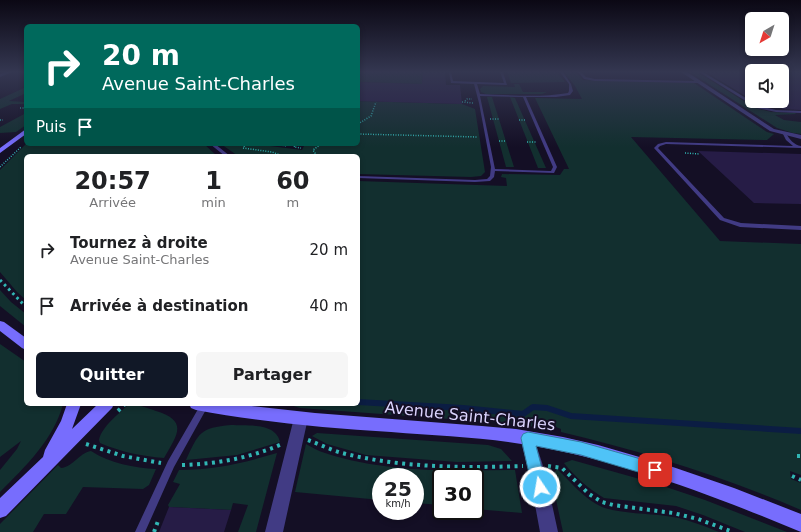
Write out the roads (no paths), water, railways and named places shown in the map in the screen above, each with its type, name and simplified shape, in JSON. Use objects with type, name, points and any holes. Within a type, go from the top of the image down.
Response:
[{"type":"street","points":[[721,97],[767,127],[785,134],[801,137]]},
{"type":"street","points":[[0,151],[24,133]]},
{"type":"street","points":[[0,325],[24,343]]},
{"type":"street","points":[[45,466],[67,424],[73,406]]},
{"type":"street","points":[[0,510],[105,406]]},
{"type":"street","name":"Avenue Saint-Charles","points":[[208,406],[301,418],[480,432],[528,438],[595,452],[667,473],[801,523]]},
{"type":"street","points":[[274,532],[301,418]]},
{"type":"street","points":[[528,438],[549,532]]},
{"type":"lane","points":[[360,177],[482,181],[492,178],[494,170],[478,97]]},
{"type":"lane","points":[[494,170],[547,172],[554,170],[555,167],[524,97]]},
{"type":"lane","points":[[740,97],[758,108],[773,111],[801,112]]},
{"type":"lane","points":[[785,134],[787,139],[800,147]]},
{"type":"lane","points":[[800,147],[666,143],[659,145],[656,148],[722,219],[740,225],[801,228]]},
{"type":"lane","points":[[215,146],[225,154]]},
{"type":"lane","points":[[140,532],[200,406]]},
{"type":"waterway","points":[[360,402],[463,408],[523,414],[533,407],[547,408],[571,416],[801,431]]}]
